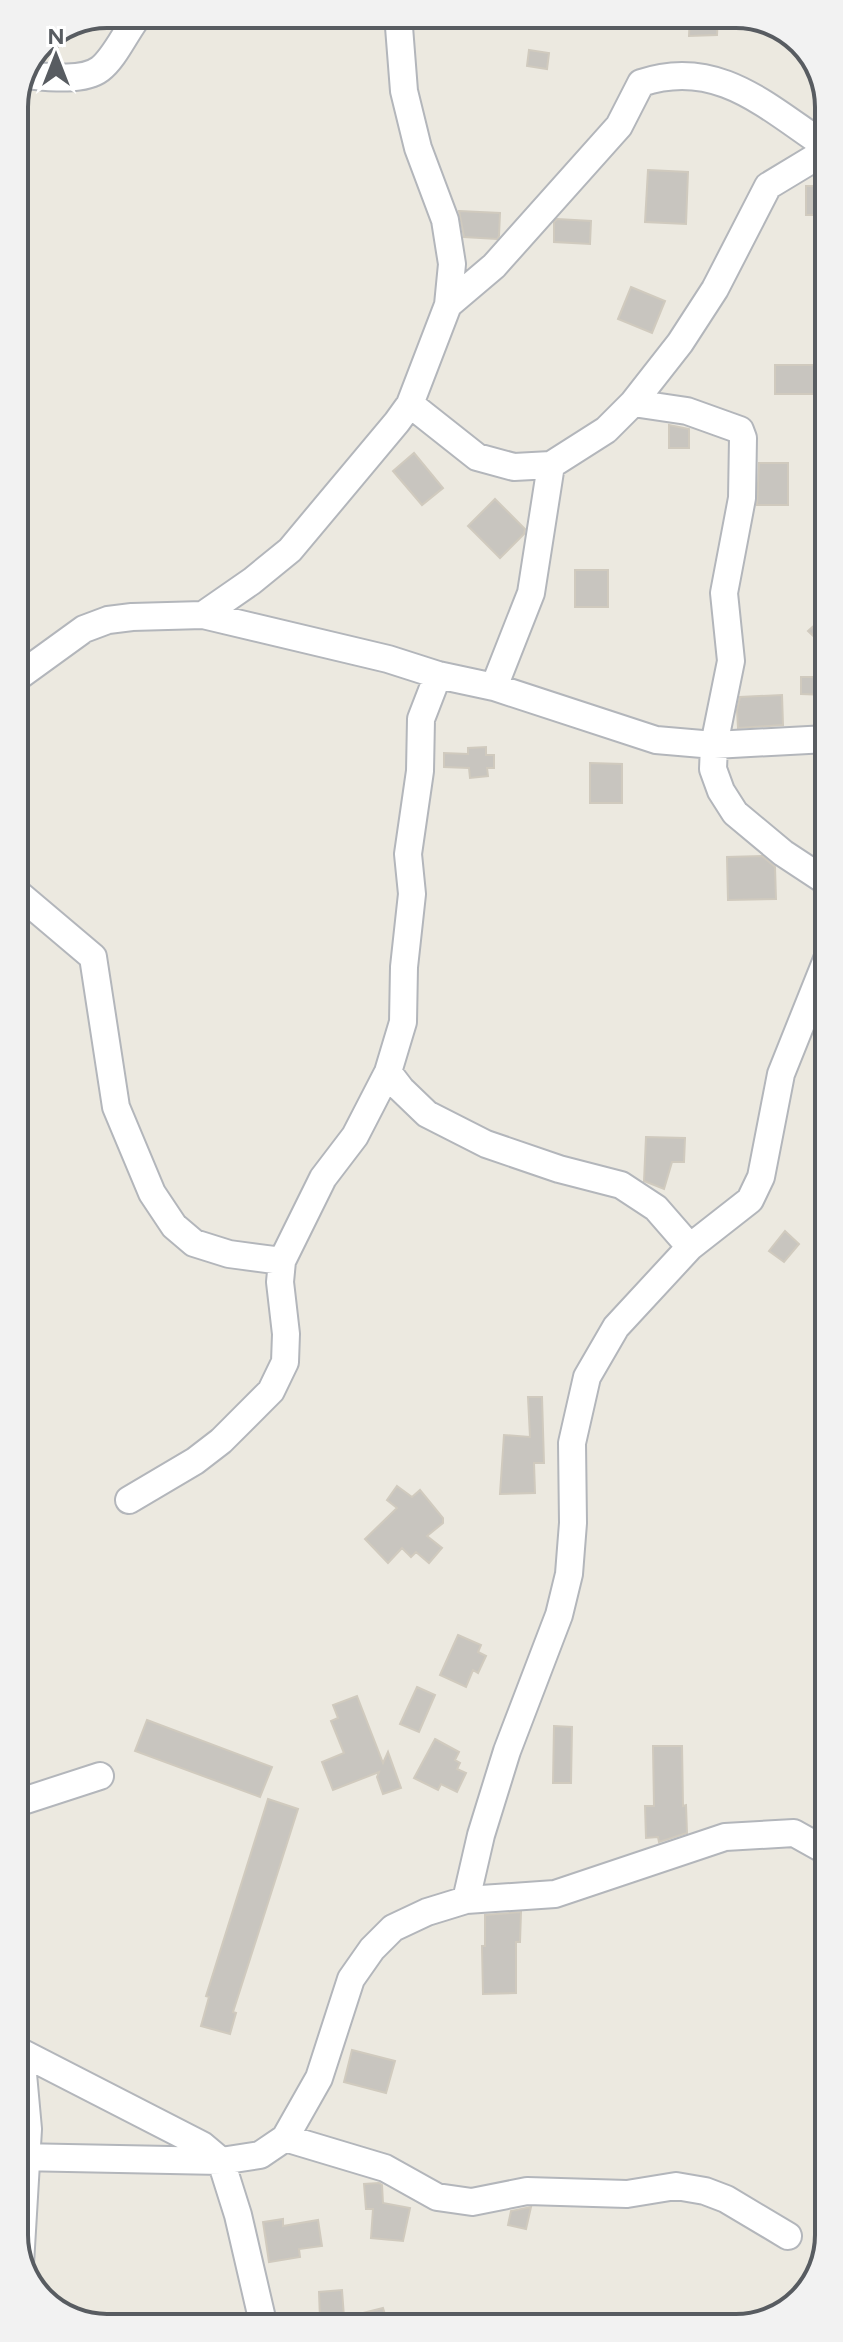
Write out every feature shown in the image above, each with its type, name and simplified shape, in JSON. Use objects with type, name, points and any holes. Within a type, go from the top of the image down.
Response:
[{"type":"street","points":[[35,76],[90,75],[102,68],[130,28]]},
{"type":"street","points":[[203,615],[290,550],[369,457],[410,404],[448,305],[452,264],[445,220],[418,148],[404,91],[399,28]]},
{"type":"street","points":[[448,305],[494,266],[619,126],[641,83],[691,76],[731,85],[764,102],[815,140]]},
{"type":"street","points":[[410,404],[477,457],[514,467],[551,465],[606,430],[633,403],[680,343],[708,300],[768,186],[815,155]]},
{"type":"street","points":[[633,403],[687,411],[740,430],[743,438],[742,498],[724,593],[731,661],[714,745],[713,769],[721,791],[735,813],[783,853],[815,874]]},
{"type":"street","points":[[494,687],[531,593],[551,465]]},
{"type":"street","points":[[28,670],[84,629],[108,620],[203,615],[494,687],[656,740],[714,745],[815,740]]},
{"type":"street","points":[[129,1500],[195,1461],[221,1441],[271,1391],[285,1362],[286,1334],[280,1282],[282,1261],[323,1178],[355,1136],[388,1072],[403,1022],[404,967],[412,894],[408,854],[420,771],[421,719],[438,675]]},
{"type":"street","points":[[28,902],[93,957],[116,1107],[152,1193],[174,1226],[194,1243],[229,1254],[282,1261]]},
{"type":"street","points":[[466,1900],[481,1835],[507,1751],[559,1615],[569,1574],[573,1523],[572,1443],[587,1377],[616,1327],[690,1247],[750,1200],[761,1177],[781,1074],[815,989]]},
{"type":"street","points":[[388,1072],[427,1114],[486,1144],[559,1169],[621,1185],[656,1208],[690,1247]]},
{"type":"street","points":[[28,1799],[100,1776]]},
{"type":"street","points":[[28,2157],[221,2161],[260,2155],[285,2138],[319,2078],[351,1979],[372,1949],[393,1928],[427,1912],[466,1900],[555,1894],[725,1837],[794,1833],[815,1845]]},
{"type":"street","points":[[28,2056],[202,2145],[221,2161],[238,2215],[261,2314]]},
{"type":"street","points":[[285,2138],[385,2168],[437,2197],[472,2202],[527,2191],[627,2194],[676,2186],[705,2191],[726,2199],[788,2236]]},
{"type":"building","points":[[689,28],[717,28],[717,35],[689,36]]},
{"type":"building","points":[[529,50],[549,53],[547,69],[527,66]]},
{"type":"building","points":[[648,170],[688,172],[686,224],[645,222]]},
{"type":"building","points":[[806,186],[815,186],[815,215],[806,215]]},
{"type":"building","points":[[459,211],[500,213],[497,239],[464,237]]},
{"type":"building","points":[[557,219],[591,221],[590,244],[554,242],[554,222]]},
{"type":"building","points":[[631,287],[665,301],[652,333],[618,319]]},
{"type":"building","points":[[775,365],[815,365],[815,394],[775,394]]},
{"type":"building","points":[[669,425],[689,429],[689,448],[669,448]]},
{"type":"building","points":[[414,453],[443,488],[422,505],[393,471]]},
{"type":"building","points":[[759,463],[788,463],[788,505],[757,505]]},
{"type":"building","points":[[495,499],[525,529],[524,534],[500,558],[468,526]]},
{"type":"building","points":[[575,570],[608,570],[608,607],[575,607]]},
{"type":"building","points":[[815,625],[815,638],[808,631]]},
{"type":"building","points":[[801,677],[815,677],[815,695],[801,694]]},
{"type":"building","points":[[782,695],[783,725],[738,728],[740,697]]},
{"type":"building","points":[[486,747],[486,755],[494,755],[494,768],[487,768],[488,776],[470,778],[469,768],[444,767],[444,753],[468,754],[468,748]]},
{"type":"building","points":[[590,763],[622,764],[622,803],[590,803]]},
{"type":"building","points":[[762,856],[775,867],[776,899],[728,900],[727,857]]},
{"type":"building","points":[[646,1137],[685,1138],[684,1162],[672,1162],[664,1189],[644,1181]]},
{"type":"building","points":[[785,1231],[799,1244],[784,1262],[769,1251]]},
{"type":"building","points":[[528,1397],[542,1397],[544,1463],[534,1463],[535,1493],[500,1494],[504,1435],[530,1437]]},
{"type":"building","points":[[397,1486],[412,1497],[420,1490],[443,1518],[443,1523],[427,1536],[442,1548],[429,1563],[416,1552],[411,1557],[402,1548],[388,1563],[365,1539],[397,1508],[387,1500]]},
{"type":"building","points":[[458,1635],[481,1645],[478,1652],[486,1656],[478,1673],[473,1670],[466,1687],[440,1675]]},
{"type":"building","points":[[417,1687],[435,1695],[419,1732],[400,1724]]},
{"type":"building","points":[[357,1696],[383,1763],[388,1752],[401,1788],[383,1794],[377,1777],[379,1772],[333,1790],[322,1762],[344,1753],[331,1721],[338,1718],[333,1705]]},
{"type":"building","points":[[147,1720],[272,1767],[260,1797],[135,1751]]},
{"type":"building","points":[[554,1726],[572,1727],[571,1783],[553,1783]]},
{"type":"building","points":[[435,1739],[459,1752],[455,1760],[460,1763],[457,1769],[466,1773],[457,1792],[441,1784],[438,1790],[414,1778]]},
{"type":"building","points":[[653,1746],[682,1746],[683,1806],[686,1805],[687,1833],[659,1842],[658,1837],[646,1838],[645,1806],[654,1806]]},
{"type":"building","points":[[268,1799],[298,1809],[233,2012],[236,2013],[230,2034],[201,2026],[209,1997],[206,1996]]},
{"type":"building","points":[[521,1912],[520,1942],[516,1942],[516,1993],[483,1994],[485,1915]]},
{"type":"building","points":[[352,2050],[395,2061],[386,2093],[344,2082]]},
{"type":"building","points":[[364,2184],[382,2185],[383,2203],[410,2208],[403,2241],[371,2238],[373,2209],[366,2209]]},
{"type":"building","points":[[531,2207],[526,2229],[508,2225],[511,2211]]},
{"type":"building","points":[[283,2219],[283,2226],[318,2220],[322,2246],[299,2249],[300,2257],[269,2262],[263,2222]]},
{"type":"building","points":[[342,2290],[344,2314],[320,2314],[319,2292]]},
{"type":"building","points":[[383,2308],[385,2314],[359,2314]]}]
